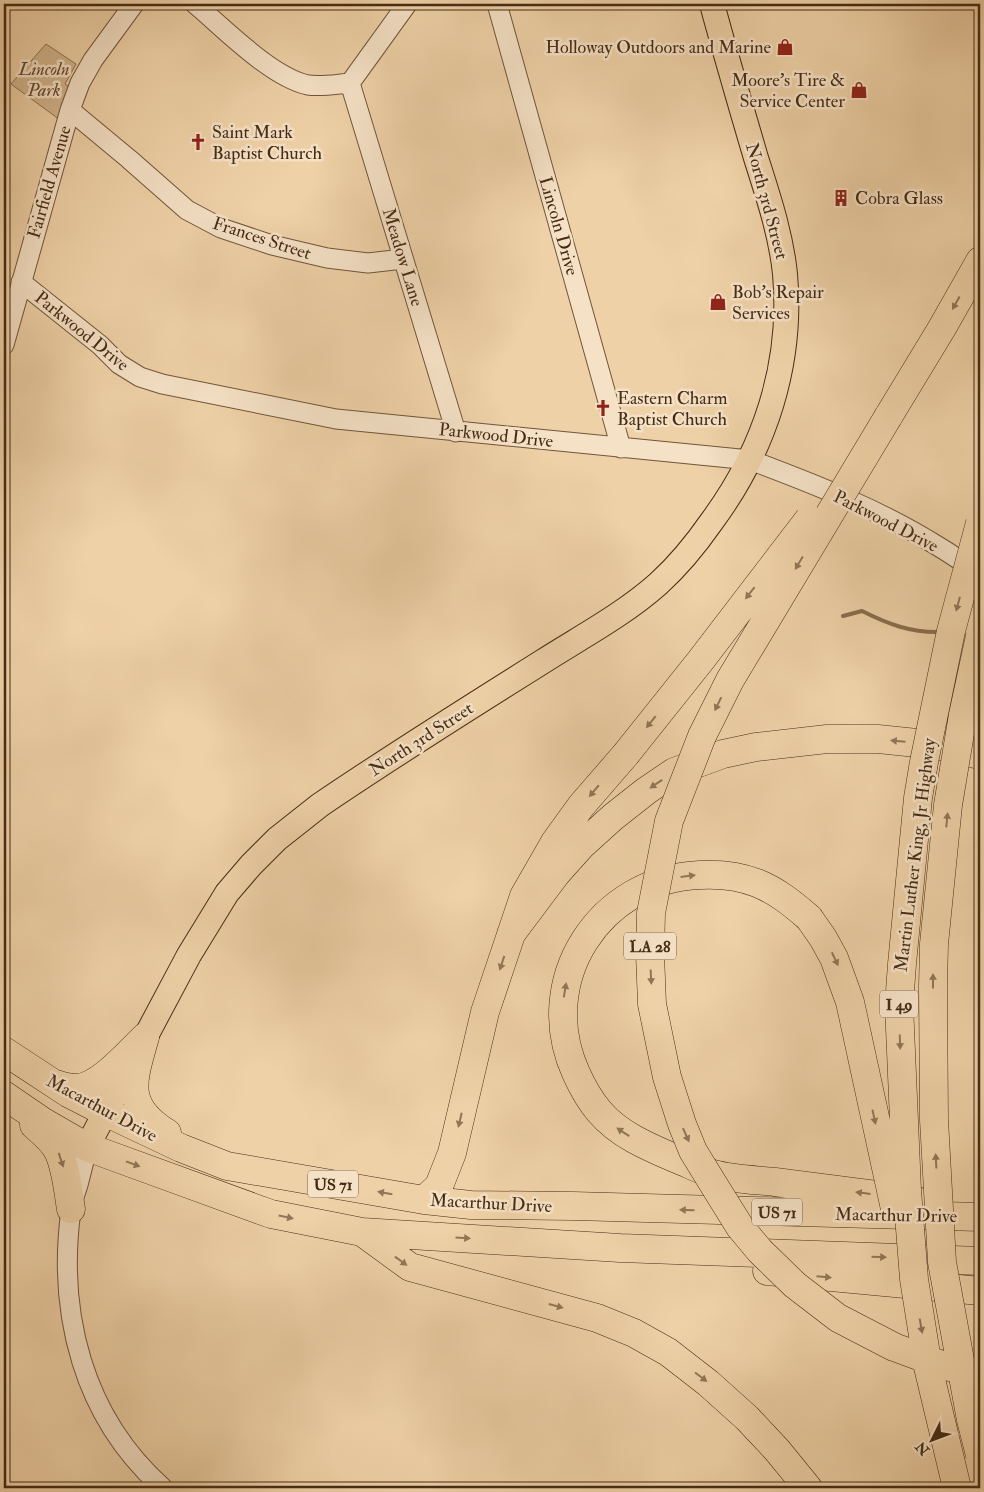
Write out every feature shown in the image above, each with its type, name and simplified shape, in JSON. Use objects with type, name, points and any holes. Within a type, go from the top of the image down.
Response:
[{"type":"highway","points":[[424,1200],[439,1186],[452,1153],[485,1012],[524,896],[555,842],[581,806],[626,754],[701,660],[888,417],[942,328],[980,260]]},
{"type":"highway","name":"LA 28","points":[[888,417],[734,672],[702,736],[668,821],[650,913],[652,1004],[667,1077],[682,1124],[693,1150],[740,1227],[760,1251],[795,1285],[838,1318],[894,1347],[945,1366],[980,1374]]},
{"type":"highway","name":"Martin Luther King, Jr Highway","points":[[957,1488],[928,1367],[914,1279],[907,1190],[899,1005],[918,798],[924,762],[949,640],[980,523]]},
{"type":"highway","name":"Martin Luther King, Jr Highway","points":[[980,636],[963,714],[953,778],[934,944],[934,1120],[942,1262],[971,1420],[980,1454]]},
{"type":"highway","points":[[511,934],[556,874],[581,846],[612,816],[674,772],[722,754],[756,747],[827,739],[878,739],[936,745],[980,755]]},
{"type":"highway","points":[[914,1279],[891,1192],[850,1002],[834,958],[809,918],[776,893],[757,883],[736,877],[713,874],[686,875],[665,880],[644,888],[625,899],[606,914],[581,946],[571,966],[565,985],[562,1007],[566,1047],[573,1066],[590,1102],[603,1117],[635,1140],[714,1174],[980,1210]]},
{"type":"highway","points":[[49,1081],[77,1088],[88,1086],[104,1075],[145,1037]]},
{"type":"highway","points":[[145,1037],[136,1071],[135,1087],[136,1102],[142,1114],[154,1125],[227,1166]]},
{"type":"highway","name":"Macarthur Drive","points":[[4,1051],[49,1081],[105,1112],[181,1148],[227,1166],[424,1200],[471,1205],[980,1217]]},
{"type":"highway","name":"Macarthur Drive","points":[[4,1095],[42,1121],[87,1147],[271,1214],[362,1232],[620,1248],[980,1261]]},
{"type":"highway","points":[[4,1101],[31,1122],[58,1150],[63,1163],[71,1208]]},
{"type":"highway","points":[[362,1232],[410,1267],[597,1318],[634,1333],[668,1352],[708,1382],[747,1418],[808,1488]]},
{"type":"highway","points":[[620,1248],[671,1263],[980,1291]]},
{"type":"highway","points":[[942,1262],[980,1374]]},
{"type":"main road","name":"North 3rd Street","points":[[87,1147],[188,955],[228,893],[251,865],[277,839],[336,794],[610,619],[645,594],[677,565],[703,533],[735,487],[750,460],[772,402],[783,355],[786,329],[785,273],[775,220],[729,70],[712,4]]},
{"type":"street","name":"Fairfield Avenue","points":[[4,345],[70,110],[80,83],[93,60],[134,4]]},
{"type":"street","points":[[195,4],[262,61],[284,77],[309,85],[350,83],[407,4]]},
{"type":"street","name":"Lincoln Drive","points":[[497,4],[621,448]]},
{"type":"street","name":"Meadow Lane","points":[[350,83],[456,432]]},
{"type":"street","name":"Frances Street","points":[[70,110],[187,210],[220,228],[272,245],[327,258],[368,263],[403,259]]},
{"type":"street","name":"Parkwood Drive","points":[[21,282],[100,345],[119,364],[140,376],[197,392],[336,419],[750,460],[803,480],[892,519],[949,553],[980,576]]},
{"type":"street","name":"North 3rd Street","points":[[87,1147],[71,1208],[67,1280],[70,1317],[79,1356],[91,1386],[117,1436],[138,1464],[163,1488]]},
{"type":"green space","name":"Lincoln Park","points":[[46,44],[76,64],[65,84],[73,89],[60,120],[11,84]]},
{"type":"waterway","points":[[843,616],[862,611],[900,627],[920,631],[941,632]]},
{"type":"place","name":"Holloway Outdoors and Marine","points":[[785,47]]},
{"type":"place","name":"Moore's Tire & Service Center","points":[[859,90]]},
{"type":"place","name":"Saint Mark Baptist Church","points":[[198,142]]},
{"type":"place","name":"Cobra Glass","points":[[841,198]]},
{"type":"place","name":"Bob's Repair Services","points":[[718,302]]},
{"type":"place","name":"Eastern Charm Baptist Church","points":[[603,408]]}]
